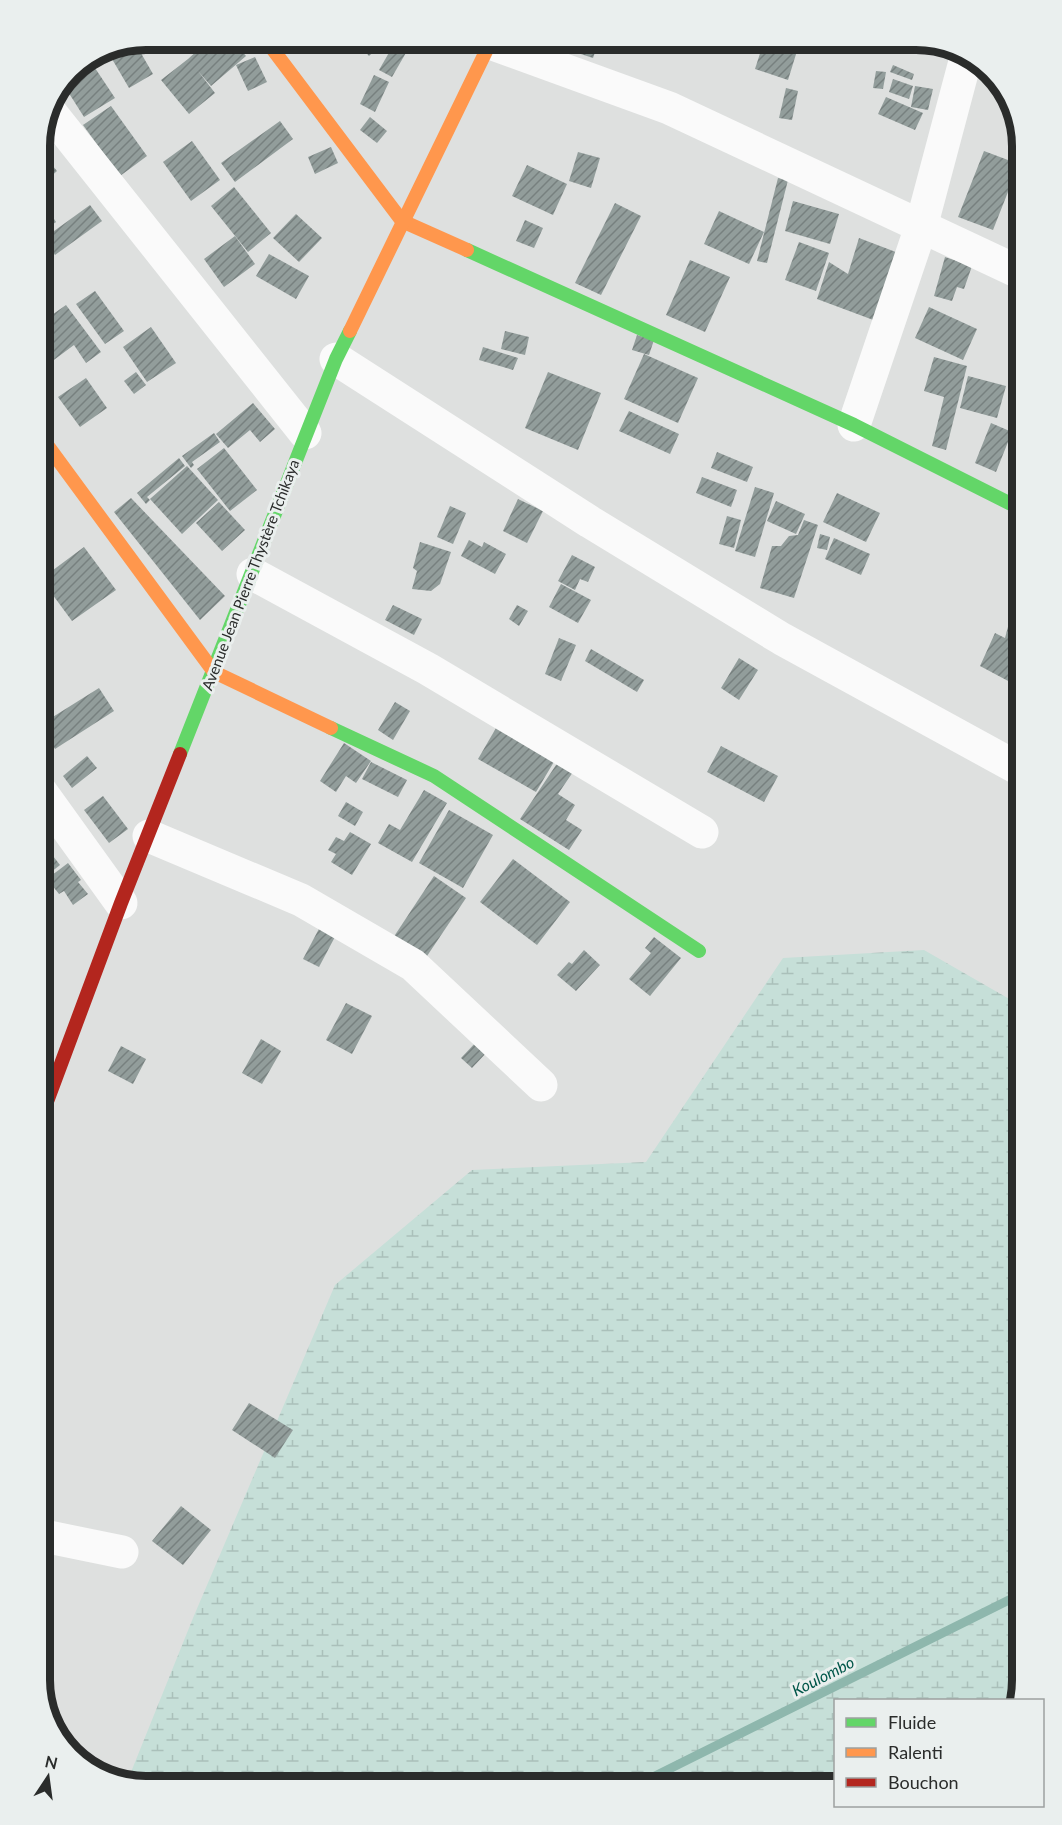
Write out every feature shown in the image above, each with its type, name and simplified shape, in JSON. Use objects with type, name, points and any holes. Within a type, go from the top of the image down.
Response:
[{"type":"street","points":[[273,50],[402,221],[855,425],[1012,504]]},
{"type":"street","name":"Avenue Jean Pierre Thystère Tchikaya","points":[[50,1093],[121,903],[253,574],[305,433],[336,359],[487,50]]},
{"type":"street","points":[[515,50],[669,108],[1012,269]]},
{"type":"street","points":[[855,425],[921,227],[964,62]]},
{"type":"street","points":[[54,117],[305,433]]},
{"type":"street","points":[[336,359],[590,522],[782,639],[1012,765]]},
{"type":"street","points":[[50,449],[214,672],[434,776],[699,951]]},
{"type":"street","points":[[253,574],[428,669],[702,832]]},
{"type":"street","points":[[50,804],[121,903]]},
{"type":"street","points":[[149,836],[301,900],[413,965],[541,1085]]},
{"type":"street","points":[[50,1537],[122,1552]]},
{"type":"green space","points":[[924,950],[1012,1001],[1012,1692],[1010,1699],[834,1699],[834,1776],[130,1774],[193,1618],[335,1285],[472,1170],[646,1162],[783,958]]},
{"type":"building","points":[[139,50],[153,74],[129,88],[111,57]]},
{"type":"building","points":[[198,50],[241,50],[246,56],[211,86],[198,71],[215,93],[189,114],[161,80]]},
{"type":"building","points":[[364,50],[376,50],[369,56]]},
{"type":"building","points":[[391,50],[407,51],[392,77],[379,70]]},
{"type":"building","points":[[569,50],[596,50],[593,58]]},
{"type":"building","points":[[761,50],[797,51],[788,80],[755,69]]},
{"type":"building","points":[[255,57],[267,82],[248,91],[236,65]]},
{"type":"building","points":[[893,65],[914,74],[912,80],[890,72]]},
{"type":"building","points":[[95,68],[115,98],[84,117],[67,90],[75,81]]},
{"type":"building","points":[[876,71],[886,72],[883,89],[873,88]]},
{"type":"building","points":[[374,75],[389,82],[375,112],[360,104]]},
{"type":"building","points":[[893,79],[913,86],[909,99],[889,92]]},
{"type":"building","points":[[915,86],[933,89],[928,110],[911,107]]},
{"type":"building","points":[[786,88],[798,91],[792,120],[779,118]]},
{"type":"building","points":[[886,97],[923,113],[915,130],[878,114]]},
{"type":"building","points":[[111,106],[147,156],[120,176],[83,125]]},
{"type":"building","points":[[370,117],[387,131],[377,143],[360,130]]},
{"type":"building","points":[[280,121],[293,139],[235,182],[221,163]]},
{"type":"building","points":[[192,141],[220,180],[191,201],[163,162]]},
{"type":"building","points":[[331,147],[338,163],[315,174],[308,157]]},
{"type":"building","points":[[984,151],[1012,161],[1012,182],[993,230],[958,217]]},
{"type":"building","points":[[578,152],[600,158],[591,188],[569,181]]},
{"type":"building","points":[[50,163],[57,171],[50,177]]},
{"type":"building","points":[[527,165],[567,184],[553,215],[512,196]]},
{"type":"building","points":[[778,178],[788,180],[767,263],[757,261]]},
{"type":"building","points":[[234,187],[271,233],[248,252],[211,206]]},
{"type":"building","points":[[793,201],[839,214],[830,244],[785,231]]},
{"type":"building","points":[[615,203],[641,216],[601,295],[575,283]]},
{"type":"building","points":[[90,205],[102,221],[55,255],[50,248],[50,234]]},
{"type":"building","points":[[719,211],[764,232],[749,264],[704,244]]},
{"type":"building","points":[[50,213],[56,222],[50,226]]},
{"type":"building","points":[[296,214],[322,238],[299,262],[273,238]]},
{"type":"building","points":[[525,220],[543,228],[534,248],[516,241]]},
{"type":"building","points":[[235,236],[255,264],[224,287],[204,259]]},
{"type":"building","points":[[859,238],[901,254],[876,321],[817,299],[829,262],[848,274]]},
{"type":"building","points":[[799,242],[829,253],[816,291],[785,280]]},
{"type":"building","points":[[269,254],[309,276],[296,299],[256,276]]},
{"type":"building","points":[[945,257],[972,266],[964,289],[957,287],[952,301],[934,296]]},
{"type":"building","points":[[690,260],[730,277],[705,332],[666,315]]},
{"type":"building","points":[[95,291],[124,331],[105,344],[76,304]]},
{"type":"building","points":[[66,305],[101,352],[86,363],[74,345],[50,363],[50,316]]},
{"type":"building","points":[[929,307],[977,329],[963,360],[915,338]]},
{"type":"building","points":[[151,327],[176,363],[147,382],[123,347]]},
{"type":"building","points":[[505,331],[529,337],[525,355],[501,349]]},
{"type":"building","points":[[637,335],[654,340],[649,355],[632,350]]},
{"type":"building","points":[[483,347],[518,358],[513,370],[479,360]]},
{"type":"building","points":[[644,354],[698,378],[678,423],[624,399]]},
{"type":"building","points":[[934,357],[967,366],[946,450],[932,446],[944,397],[924,391]]},
{"type":"building","points":[[136,372],[146,385],[134,394],[124,381]]},
{"type":"building","points":[[548,372],[601,393],[578,450],[525,428]]},
{"type":"building","points":[[968,376],[1006,386],[997,418],[960,408]]},
{"type":"building","points":[[86,378],[107,408],[80,427],[58,397]]},
{"type":"building","points":[[253,403],[275,429],[260,442],[250,430],[228,448],[216,434]]},
{"type":"building","points":[[629,411],[679,434],[670,454],[619,431]]},
{"type":"building","points":[[991,423],[1012,432],[996,472],[975,463]]},
{"type":"building","points":[[214,433],[220,442],[192,462],[194,465],[191,468],[182,456]]},
{"type":"building","points":[[224,448],[257,490],[230,511],[197,469]]},
{"type":"building","points":[[717,452],[753,467],[747,482],[711,468]]},
{"type":"building","points":[[179,458],[185,466],[147,497],[150,500],[146,504],[137,493]]},
{"type":"building","points":[[187,466],[218,500],[182,534],[150,499]]},
{"type":"building","points":[[702,477],[737,490],[731,507],[696,493]]},
{"type":"building","points":[[755,487],[774,493],[755,557],[735,551]]},
{"type":"building","points":[[837,493],[880,513],[866,542],[823,522]]},
{"type":"building","points":[[131,498],[225,596],[200,620],[114,512]]},
{"type":"building","points":[[518,499],[543,511],[527,543],[503,531]]},
{"type":"building","points":[[776,501],[805,514],[796,534],[767,521]]},
{"type":"building","points":[[219,502],[245,530],[222,551],[196,523]]},
{"type":"building","points":[[450,506],[466,513],[453,544],[437,537]]},
{"type":"building","points":[[727,516],[741,520],[734,548],[719,544]]},
{"type":"building","points":[[804,520],[818,525],[794,598],[760,588],[772,546],[781,546],[789,536],[798,535]]},
{"type":"building","points":[[820,534],[830,537],[827,550],[817,548]]},
{"type":"building","points":[[834,538],[870,554],[861,575],[825,559]]},
{"type":"building","points":[[469,540],[482,547],[484,542],[506,554],[495,574],[461,556]]},
{"type":"building","points":[[420,542],[451,552],[440,584],[431,591],[412,589],[417,571],[413,568]]},
{"type":"building","points":[[84,547],[116,590],[72,621],[50,591],[50,572]]},
{"type":"building","points":[[572,555],[595,567],[588,582],[580,579],[575,590],[558,581]]},
{"type":"building","points":[[561,584],[591,600],[578,623],[549,607]]},
{"type":"building","points":[[393,605],[422,619],[414,635],[385,620]]},
{"type":"building","points":[[517,605],[528,611],[519,626],[509,619]]},
{"type":"building","points":[[1009,623],[1012,625],[1012,683],[980,666],[995,633],[1005,638]]},
{"type":"building","points":[[559,638],[576,645],[561,681],[545,674]]},
{"type":"building","points":[[591,649],[644,680],[637,692],[585,661]]},
{"type":"building","points":[[739,658],[758,670],[739,700],[721,688]]},
{"type":"building","points":[[99,688],[114,711],[55,749],[50,741],[50,719]]},
{"type":"building","points":[[395,702],[410,711],[393,740],[378,730]]},
{"type":"building","points":[[503,716],[561,750],[536,792],[478,759]]},
{"type":"building","points":[[344,743],[371,761],[356,783],[346,776],[336,792],[320,781]]},
{"type":"building","points":[[721,746],[778,776],[764,802],[707,772]]},
{"type":"building","points":[[87,756],[97,768],[72,788],[63,776]]},
{"type":"building","points":[[371,762],[407,780],[398,797],[362,779]]},
{"type":"building","points":[[558,762],[573,772],[558,794],[575,805],[566,820],[582,830],[569,850],[520,819]]},
{"type":"building","points":[[424,790],[447,803],[412,862],[378,843],[389,824],[400,830]]},
{"type":"building","points":[[103,796],[128,829],[109,843],[84,810]]},
{"type":"building","points":[[346,802],[363,812],[355,826],[338,816]]},
{"type":"building","points":[[449,810],[493,835],[463,888],[419,863]]},
{"type":"building","points":[[350,832],[371,844],[352,875],[331,862],[336,854],[328,850],[336,837],[344,841]]},
{"type":"building","points":[[50,852],[60,865],[50,873]]},
{"type":"building","points":[[513,859],[570,902],[537,945],[480,902]]},
{"type":"building","points":[[68,863],[81,880],[78,882],[88,894],[73,905],[64,891],[59,894],[50,883],[50,877]]},
{"type":"building","points":[[434,876],[466,898],[425,959],[393,938]]},
{"type":"building","points":[[321,925],[337,933],[319,967],[303,959]]},
{"type":"building","points":[[654,937],[681,958],[650,996],[629,979],[651,953],[645,948]]},
{"type":"building","points":[[584,950],[600,965],[576,991],[557,975],[569,962],[572,964]]},
{"type":"building","points":[[346,1003],[372,1016],[352,1054],[326,1040]]},
{"type":"building","points":[[261,1039],[281,1051],[262,1084],[242,1073]]},
{"type":"building","points":[[478,1040],[489,1050],[472,1068],[461,1058]]},
{"type":"building","points":[[121,1046],[146,1059],[133,1084],[108,1071]]},
{"type":"building","points":[[249,1403],[293,1430],[275,1458],[232,1430]]},
{"type":"building","points":[[181,1506],[211,1530],[183,1565],[152,1541]]},
{"type":"waterway","name":"Koulombo","points":[[656,1776],[1012,1598]]},
{"type":"traffic: fast","points":[[467,250],[854,425],[1012,504]]},
{"type":"traffic: fast","points":[[180,754],[336,359],[350,331]]},
{"type":"traffic: fast","points":[[331,728],[434,776],[699,951]]},
{"type":"traffic: slow","points":[[273,50],[402,221],[467,250]]},
{"type":"traffic: slow","points":[[350,331],[487,50]]},
{"type":"traffic: slow","points":[[50,449],[214,672],[331,728]]},
{"type":"traffic: jam","points":[[50,1093],[121,903],[180,754]]}]
